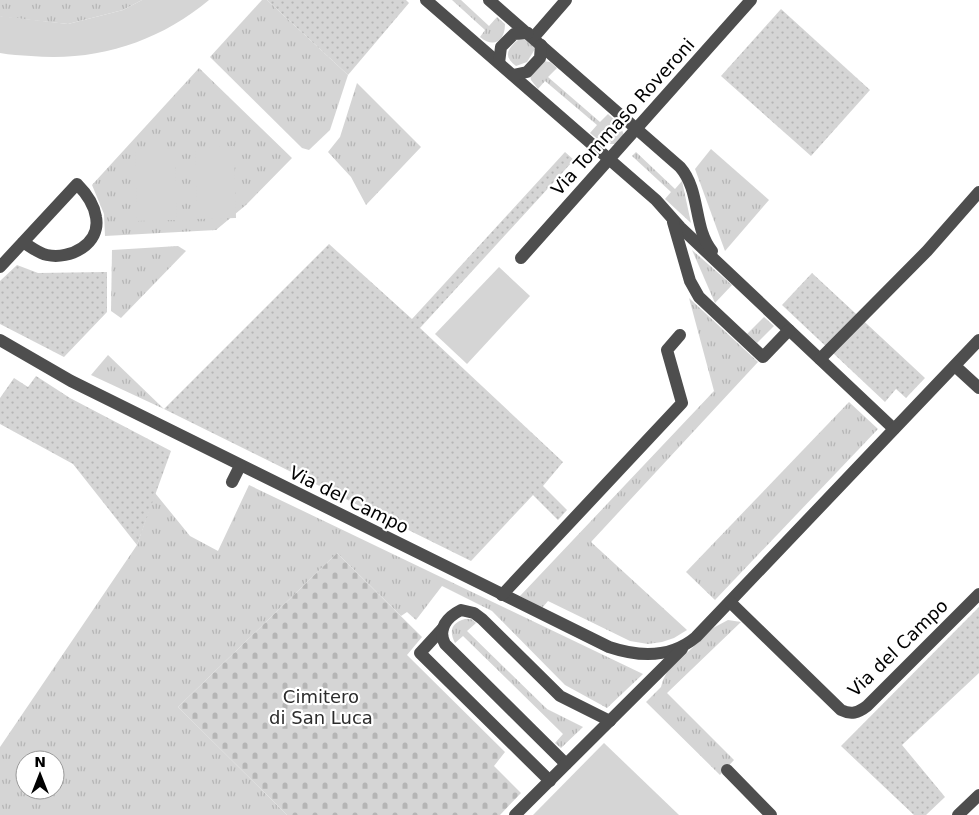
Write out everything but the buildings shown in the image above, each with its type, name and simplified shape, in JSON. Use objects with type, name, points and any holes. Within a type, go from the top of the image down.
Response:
[{"type":"street","points":[[426,0],[610,158],[656,200],[726,270],[894,429]]},
{"type":"street","points":[[489,0],[637,128],[685,173],[693,190],[705,241],[726,270]]},
{"type":"street","points":[[534,38],[566,0]]},
{"type":"street","name":"Via Tommaso Roveroni","points":[[521,258],[751,0]]},
{"type":"street","points":[[499,63],[501,47],[514,34],[534,38]]},
{"type":"street","points":[[513,75],[527,72],[540,58],[534,38]]},
{"type":"street","points":[[0,267],[23,242],[77,184],[89,198],[97,219],[96,228],[91,238],[80,250],[72,254],[57,256],[36,251],[23,242]]},
{"type":"street","points":[[820,359],[927,251],[979,192]]},
{"type":"street","points":[[672,217],[690,281],[704,302],[763,357],[790,330]]},
{"type":"street","points":[[502,595],[682,402],[666,350],[680,335]]},
{"type":"street","points":[[515,815],[730,602],[979,340]]},
{"type":"street","name":"Via del Campo","points":[[2,345],[240,466],[609,647],[623,652],[647,655],[676,650],[686,646]]},
{"type":"street","points":[[955,366],[979,388]]},
{"type":"street","points":[[232,482],[240,466]]},
{"type":"street","name":"Via del Campo","points":[[730,602],[841,710],[851,713],[867,706],[979,594]]},
{"type":"street","points":[[550,781],[420,653],[454,613],[461,610],[474,613],[560,696],[610,721]]},
{"type":"street","points":[[443,628],[442,638],[445,644],[566,764]]},
{"type":"street","points":[[727,770],[771,815]]},
{"type":"street","points":[[958,815],[979,795]]},
{"type":"green space","points":[[0,0],[142,0],[123,10],[68,24],[0,16]]},
{"type":"green space","points":[[142,0],[209,0],[190,15],[148,38],[103,52],[55,57],[0,53],[0,16],[68,24],[123,10]]},
{"type":"green space","points":[[262,0],[267,0],[348,75],[330,130],[309,150],[302,148],[210,57]]},
{"type":"green space","points":[[267,0],[406,0],[409,3],[348,75]]},
{"type":"green space","points":[[452,0],[461,0],[489,26],[497,17],[505,24],[501,39],[489,42],[480,37],[485,30]]},
{"type":"green space","points":[[781,9],[870,90],[811,156],[721,76]]},
{"type":"green space","points":[[519,39],[530,41],[535,49],[527,62],[516,66],[509,59],[508,52]]},
{"type":"green space","points":[[543,61],[550,62],[557,68],[548,77],[600,122],[608,114],[620,125],[624,135],[615,144],[604,144],[590,133],[597,125],[545,81],[538,89],[531,80],[530,75]]},
{"type":"green space","points":[[199,68],[292,158],[246,205],[216,230],[105,236],[104,214],[92,185]]},
{"type":"green space","points":[[357,83],[421,147],[366,205],[351,177],[328,152],[340,137]]},
{"type":"green space","points":[[234,146],[236,218],[197,219],[195,148]]},
{"type":"green space","points":[[175,148],[177,220],[137,221],[135,149]]},
{"type":"green space","points":[[711,149],[769,200],[725,251],[695,169]]},
{"type":"green space","points":[[565,152],[574,160],[420,328],[563,462],[543,486],[567,510],[558,520],[533,495],[471,561],[164,409],[329,244],[412,319]]},
{"type":"green space","points":[[636,152],[675,189],[682,181],[691,223],[665,199],[671,192],[632,156]]},
{"type":"green space","points":[[178,246],[186,251],[121,318],[111,311],[112,250]]},
{"type":"green space","points":[[692,250],[732,285],[715,303]]},
{"type":"green space","points":[[17,265],[38,273],[107,272],[107,312],[64,357],[0,324],[0,281]]},
{"type":"green space","points":[[499,267],[530,296],[467,364],[435,334]]},
{"type":"green space","points":[[812,273],[925,378],[906,398],[896,389],[885,402],[782,305]]},
{"type":"green space","points":[[689,298],[758,362],[591,542],[687,630],[674,638],[648,644],[630,641],[548,601],[542,608],[520,596],[714,391]]},
{"type":"green space","points":[[764,317],[774,326],[757,343],[747,334]]},
{"type":"green space","points":[[108,355],[164,409],[91,375]]},
{"type":"green space","points":[[36,376],[70,398],[171,451],[137,545],[73,464],[0,424],[0,398],[14,378],[28,387]]},
{"type":"green space","points":[[849,402],[878,429],[715,600],[686,572]]},
{"type":"green space","points":[[249,485],[643,674],[607,708],[565,685],[492,611],[442,586],[416,620],[407,612],[401,616],[337,553],[178,707],[287,815],[0,815],[0,747],[137,545],[155,493],[190,536],[218,551]]},
{"type":"green space","name":"Cimitero di San Luca","points":[[337,553],[422,637],[407,655],[505,752],[494,766],[521,793],[500,815],[287,815],[178,707]]},
{"type":"green space","points":[[979,607],[979,673],[902,745],[945,797],[926,815],[914,815],[841,746]]},
{"type":"green space","points":[[465,619],[471,619],[476,623],[467,631],[547,709],[583,727],[561,748],[555,743],[563,734],[463,636],[455,643],[452,628]]},
{"type":"green space","points":[[728,620],[741,622],[667,693],[734,760],[720,775],[646,702],[661,687],[667,672],[713,628]]},
{"type":"green space","points":[[604,743],[679,815],[533,815]]}]
